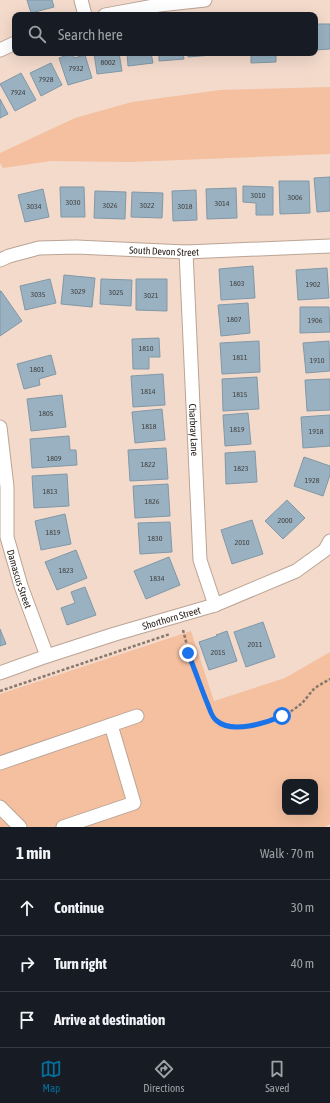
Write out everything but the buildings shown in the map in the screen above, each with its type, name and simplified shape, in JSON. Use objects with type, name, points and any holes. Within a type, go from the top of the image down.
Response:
[{"type":"street","points":[[81,0],[84,12]]},
{"type":"street","points":[[120,12],[160,4],[205,0]]},
{"type":"street","points":[[0,50],[12,44]]},
{"type":"street","name":"South Devon Street","points":[[0,260],[39,248],[76,247],[186,252],[330,246]]},
{"type":"street","name":"Charbray Lane","points":[[186,252],[200,560],[215,605]]},
{"type":"street","name":"Damascus Street","points":[[0,427],[7,487],[7,537],[21,586],[47,656]]},
{"type":"street","name":"Shorthorn Street","points":[[0,673],[115,634],[215,605],[296,571],[325,550],[330,541]]},
{"type":"street","points":[[0,763],[137,716]]},
{"type":"street","points":[[63,827],[134,803],[111,725]]},
{"type":"street","points":[[0,807],[20,827]]},
{"type":"path","points":[[183,630],[191,659],[212,715],[216,721],[224,725],[234,727],[257,724],[268,722],[282,716],[303,702],[315,688],[330,679]]},
{"type":"path","points":[[0,691],[170,634]]},
{"type":"shaded area","points":[[330,87],[330,154],[130,162],[51,161],[3,168],[0,163],[0,153],[75,118],[132,102],[220,90]]},
{"type":"shaded area","points":[[191,631],[214,701],[285,678],[330,652],[330,824],[325,827],[0,827],[0,694]]},
{"type":"route","points":[[188,653],[204,696],[216,721],[224,725],[234,727],[268,722],[282,716]]}]
